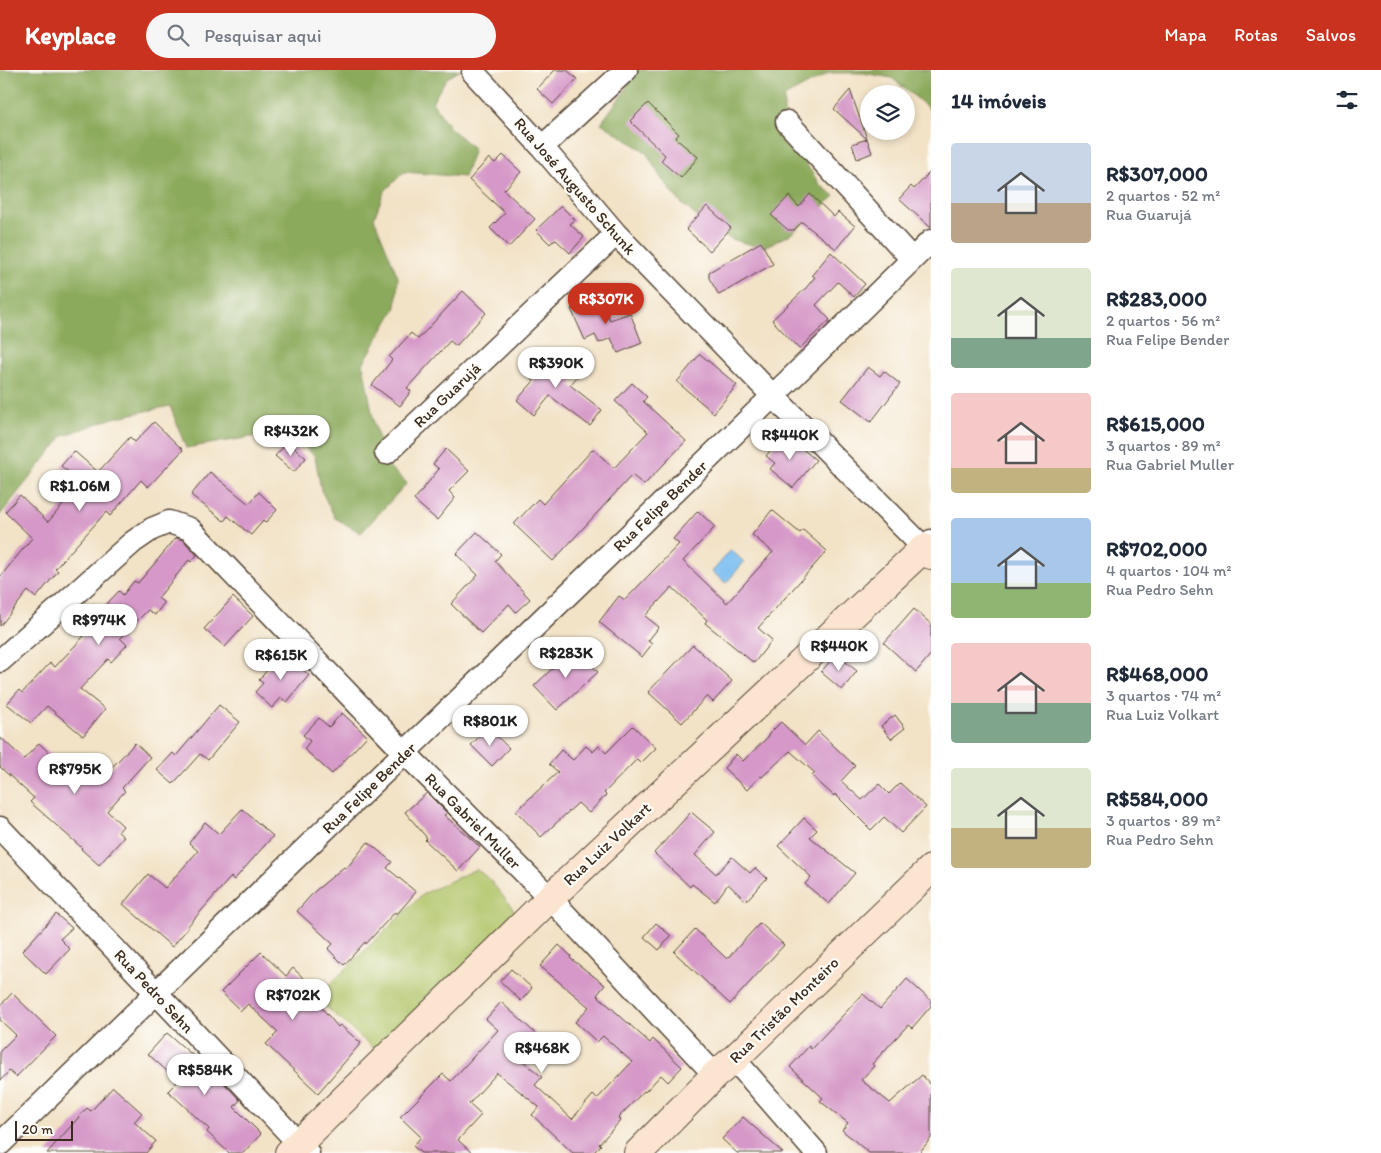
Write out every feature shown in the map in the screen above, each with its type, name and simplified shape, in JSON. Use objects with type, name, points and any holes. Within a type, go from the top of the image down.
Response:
[{"type":"street","points":[[542,147],[626,70]]},
{"type":"street","name":"Rua José Augusto Schunk","points":[[473,72],[542,147],[616,234],[773,396],[929,548]]},
{"type":"street","points":[[787,122],[912,259]]},
{"type":"street","name":"Rua Guarujá","points":[[386,453],[616,234]]},
{"type":"street","name":"Rua Felipe Bender","points":[[0,1144],[931,241]]},
{"type":"street","name":"Rua Gabriel Muller","points":[[0,660],[132,542],[152,529],[168,522],[190,529],[405,753],[550,898],[816,1153]]},
{"type":"street","name":"Rua Luiz Volkart","points":[[298,1150],[550,898],[929,548]]},
{"type":"street","name":"Rua Pedro Sehn","points":[[0,828],[156,993],[298,1150]]},
{"type":"street","name":"Rua Tristão Monteiro","points":[[638,1153],[931,868]]},
{"type":"green space","points":[[0,70],[461,70],[447,78],[432,102],[450,128],[474,149],[464,177],[404,172],[384,192],[374,218],[398,277],[396,307],[363,364],[374,423],[387,465],[407,483],[361,533],[335,518],[321,490],[315,456],[287,431],[186,448],[170,406],[113,418],[63,436],[0,515]]},
{"type":"green space","points":[[636,70],[931,70],[931,110],[915,97],[915,85],[901,85],[892,78],[863,73],[829,73],[784,97],[784,130],[820,185],[835,196],[791,234],[762,248],[731,239],[704,223],[680,202],[661,178],[646,152],[601,123],[624,92]]},
{"type":"green space","points":[[476,869],[489,879],[519,916],[380,1054],[316,998],[423,894]]},
{"type":"water","points":[[731,550],[744,562],[726,583],[712,572]]},
{"type":"building","points":[[555,70],[567,70],[577,79],[553,104],[537,89]]},
{"type":"building","points":[[850,90],[860,119],[860,133],[834,109]]},
{"type":"building","points":[[648,103],[679,134],[675,138],[698,157],[681,178],[661,161],[665,155],[630,121]]},
{"type":"building","points":[[867,140],[872,153],[857,159],[852,144]]},
{"type":"building","points":[[503,155],[521,172],[504,190],[535,219],[509,247],[490,228],[505,213],[469,180],[489,158],[495,163]]},
{"type":"building","points":[[931,171],[931,228],[899,199],[911,186],[914,189]]},
{"type":"building","points":[[810,194],[834,217],[838,212],[855,226],[836,249],[802,222],[794,230],[788,230],[771,215],[789,196],[799,207]]},
{"type":"building","points":[[561,206],[575,220],[570,224],[584,237],[570,253],[555,239],[550,244],[536,230]]},
{"type":"building","points":[[707,206],[731,228],[710,251],[686,229]]},
{"type":"building","points":[[761,242],[773,264],[719,295],[709,278],[709,272]]},
{"type":"building","points":[[831,252],[865,284],[854,297],[838,282],[816,305],[830,320],[799,349],[772,320],[806,288],[815,277],[812,275]]},
{"type":"building","points":[[463,291],[486,313],[456,346],[450,341],[407,388],[411,391],[400,406],[372,385],[392,360],[389,357],[411,333],[418,339]]},
{"type":"building","points":[[599,296],[610,320],[630,313],[642,343],[618,353],[611,338],[599,343],[595,335],[585,340],[571,309]]},
{"type":"building","points":[[537,352],[554,367],[560,360],[578,376],[570,385],[602,410],[590,426],[550,396],[534,415],[517,400],[534,381],[521,369]]},
{"type":"building","points":[[700,354],[737,385],[714,413],[677,382]]},
{"type":"building","points":[[868,367],[880,376],[884,371],[900,384],[871,422],[842,400]]},
{"type":"building","points":[[632,383],[647,397],[643,401],[686,441],[644,485],[632,475],[553,561],[514,524],[538,499],[543,504],[593,449],[614,468],[648,432],[615,401]]},
{"type":"building","points":[[154,422],[183,450],[148,487],[141,480],[110,516],[106,512],[55,569],[58,571],[36,598],[28,591],[0,626],[0,577],[32,538],[5,512],[20,495],[48,522],[82,483],[61,466],[74,451],[98,472],[130,437],[135,442]]},
{"type":"building","points":[[784,434],[816,460],[793,488],[770,469],[775,463],[766,456]]},
{"type":"building","points":[[288,442],[306,458],[294,472],[275,456]]},
{"type":"building","points":[[446,449],[469,471],[449,491],[455,498],[437,520],[414,500],[439,469],[433,464]]},
{"type":"building","points":[[210,472],[249,504],[259,492],[277,510],[265,523],[263,521],[251,535],[228,516],[224,521],[191,495]]},
{"type":"building","points":[[772,510],[800,533],[803,530],[827,551],[758,628],[772,640],[754,663],[705,623],[707,620],[672,587],[645,616],[659,627],[648,641],[652,644],[642,657],[599,622],[619,596],[625,600],[679,544],[673,539],[698,511],[715,527],[683,561],[727,603],[773,552],[752,535]]},
{"type":"building","points":[[477,532],[501,554],[495,561],[530,599],[516,612],[509,604],[481,633],[451,604],[478,575],[456,554]]},
{"type":"building","points":[[176,538],[183,540],[197,555],[191,562],[189,560],[158,598],[164,603],[155,615],[148,610],[120,638],[127,645],[111,662],[108,659],[80,689],[105,709],[83,736],[47,706],[31,723],[7,704],[19,690],[22,693],[50,663],[55,667],[84,636],[82,634],[90,626],[82,619],[95,606],[100,611],[119,591],[123,595],[134,581],[138,583]]},
{"type":"building","points":[[233,597],[253,616],[225,647],[204,629]]},
{"type":"building","points":[[914,609],[931,624],[931,654],[916,672],[884,643]]},
{"type":"building","points":[[693,645],[732,681],[713,702],[707,696],[682,723],[648,692]]},
{"type":"building","points":[[575,647],[598,672],[557,710],[534,686]]},
{"type":"building","points":[[282,652],[309,675],[287,702],[281,698],[272,708],[255,692],[263,683],[259,680]]},
{"type":"building","points":[[836,654],[857,671],[842,690],[821,672]]},
{"type":"building","points":[[219,705],[240,722],[208,760],[200,754],[173,784],[157,770],[173,753],[176,756]]},
{"type":"building","points":[[342,713],[367,736],[332,774],[304,749],[310,741],[303,735],[319,718],[329,727]]},
{"type":"building","points":[[895,715],[905,728],[891,739],[881,726]]},
{"type":"building","points":[[781,722],[805,745],[818,731],[855,766],[841,781],[862,800],[879,784],[889,794],[900,783],[926,807],[901,833],[884,817],[871,830],[835,794],[834,796],[812,776],[815,773],[790,751],[762,777],[760,776],[747,790],[724,768],[736,754],[743,761]]},
{"type":"building","points":[[633,726],[656,748],[641,763],[637,759],[604,793],[606,795],[589,813],[578,803],[541,837],[516,811],[558,772],[549,764],[561,750],[573,760],[586,746],[593,752],[599,746],[606,753]]},
{"type":"building","points":[[488,728],[509,748],[492,766],[471,745]]},
{"type":"building","points":[[0,737],[24,759],[39,743],[63,766],[66,763],[77,773],[83,766],[99,781],[135,743],[150,757],[122,788],[125,791],[107,811],[123,826],[118,832],[124,837],[99,865],[30,802],[34,798],[0,767]]},
{"type":"building","points":[[427,793],[447,813],[444,815],[480,847],[458,871],[425,840],[427,838],[405,812]]},
{"type":"building","points":[[242,809],[273,836],[234,880],[231,877],[172,947],[123,904],[148,874],[165,888],[198,851],[189,843],[205,822],[219,834]]},
{"type":"building","points":[[691,812],[715,832],[695,855],[716,874],[732,857],[750,873],[755,868],[767,878],[746,901],[728,884],[715,902],[692,884],[690,887],[654,853]]},
{"type":"building","points":[[804,818],[817,830],[810,837],[855,873],[829,904],[805,884],[811,877],[778,846]]},
{"type":"building","points":[[368,842],[392,862],[387,868],[416,892],[397,914],[395,912],[344,965],[328,949],[333,944],[297,911],[315,891],[344,867],[346,869]]},
{"type":"building","points":[[56,914],[72,928],[60,939],[70,949],[46,974],[22,951]]},
{"type":"building","points":[[656,923],[671,936],[659,950],[644,937]]},
{"type":"building","points":[[760,923],[784,945],[730,1004],[674,952],[695,929],[727,959]]},
{"type":"building","points":[[559,945],[571,956],[570,958],[605,985],[597,995],[650,1043],[653,1039],[682,1067],[668,1082],[661,1075],[644,1091],[618,1118],[621,1120],[593,1153],[573,1153],[532,1115],[539,1107],[497,1073],[469,1104],[481,1115],[458,1140],[472,1153],[421,1153],[413,1146],[421,1137],[400,1117],[443,1074],[451,1081],[498,1030],[486,1019],[501,1002],[536,1034],[516,1055],[542,1077],[535,1085],[572,1119],[593,1095],[597,1099],[632,1062],[603,1036],[597,1042],[575,1022],[589,1007],[540,966]]},
{"type":"building","points":[[261,952],[286,976],[293,968],[314,988],[309,993],[338,1027],[340,1025],[361,1043],[318,1093],[266,1044],[278,1032],[248,1004],[241,1011],[221,992]]},
{"type":"building","points":[[511,969],[532,988],[521,1001],[500,981]]},
{"type":"building","points":[[907,979],[931,1001],[931,1006],[912,1028],[908,1025],[872,1064],[874,1066],[861,1080],[890,1103],[922,1075],[931,1085],[931,1138],[919,1153],[869,1153],[842,1130],[848,1123],[820,1101],[823,1098],[790,1067],[809,1046],[811,1049],[863,994],[880,1009]]},
{"type":"building","points":[[12,993],[56,1036],[16,1077],[9,1071],[0,1081],[0,1051],[16,1035],[0,1020],[0,1006]]},
{"type":"building","points":[[167,1033],[197,1059],[199,1057],[240,1100],[234,1107],[261,1134],[243,1153],[229,1153],[207,1132],[209,1129],[168,1091],[178,1081],[148,1054]]},
{"type":"building","points":[[113,1087],[142,1113],[134,1122],[156,1141],[146,1153],[47,1153],[87,1108],[91,1111]]},
{"type":"building","points":[[743,1117],[783,1153],[737,1153],[722,1139]]}]
